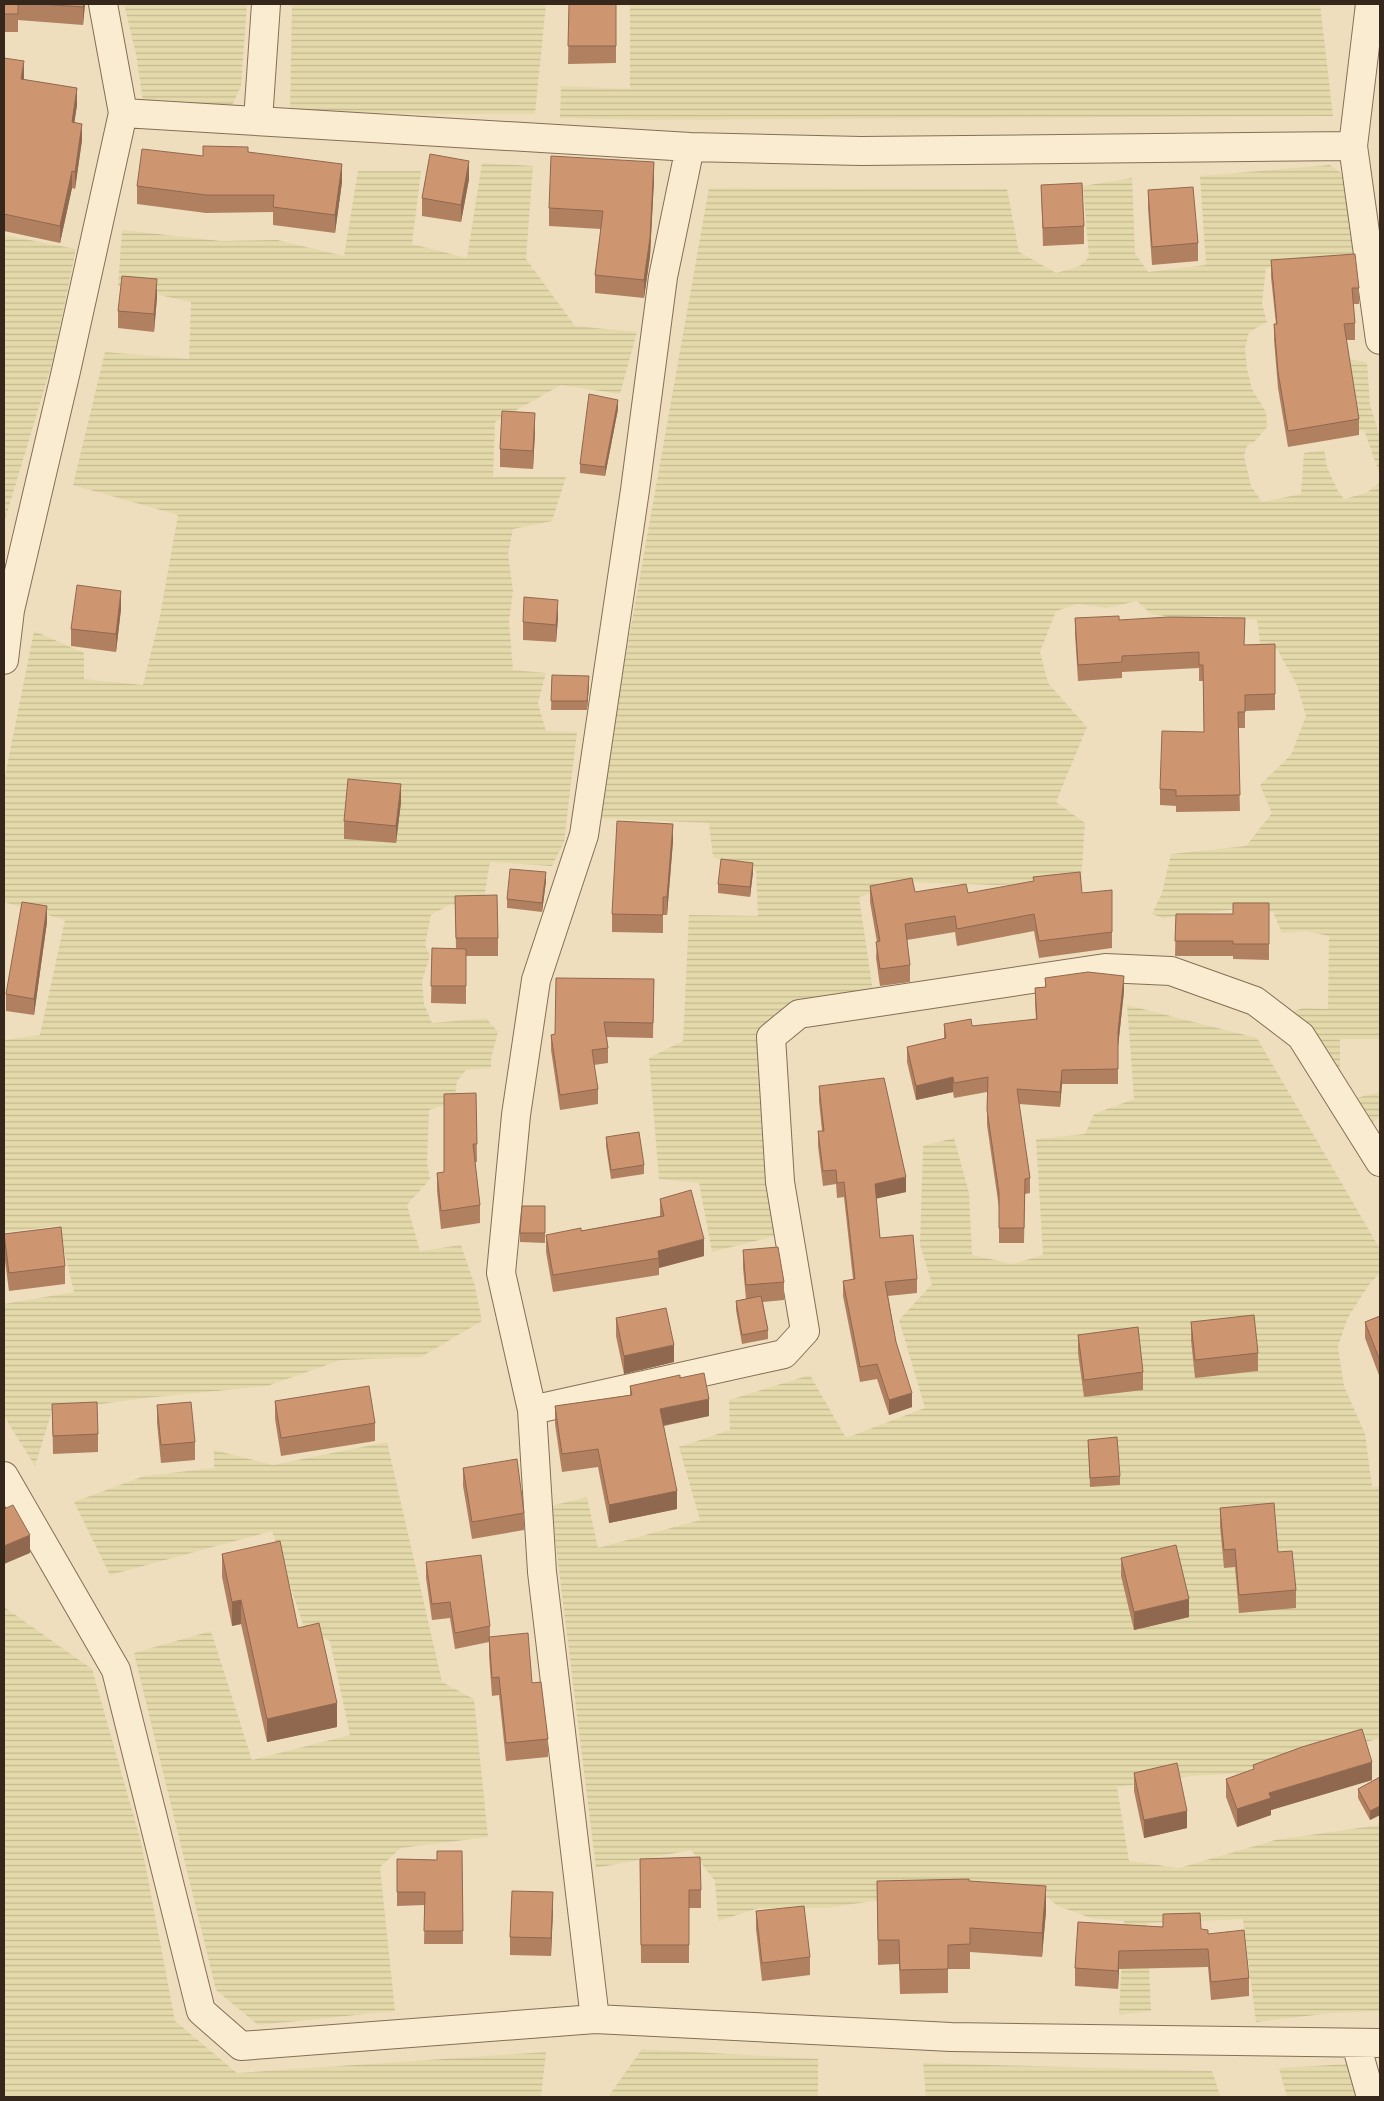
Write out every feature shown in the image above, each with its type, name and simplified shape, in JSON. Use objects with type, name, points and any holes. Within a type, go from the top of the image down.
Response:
[{"type":"street","points":[[4,660],[10,610],[66,371],[123,113],[103,4]]},
{"type":"street","points":[[258,120],[266,4]]},
{"type":"street","points":[[1370,4],[1353,146],[1380,340]]},
{"type":"street","points":[[123,113],[690,148],[861,152],[1353,146]]},
{"type":"street","points":[[596,2020],[542,1572],[532,1410],[501,1273],[516,1115],[536,980],[584,835],[635,490],[663,277],[690,148]]},
{"type":"street","points":[[532,1410],[784,1354],[805,1331],[780,1182],[771,1037],[799,1014],[1105,968],[1172,971],[1255,1001],[1301,1036],[1380,1162]]},
{"type":"street","points":[[4,1476],[116,1670],[201,2011],[241,2046],[596,2020],[951,2036],[1368,2044],[1371,2097]]},
{"type":"shaded area","points":[[124,4],[247,4],[241,86],[230,110],[144,108],[136,54]]},
{"type":"shaded area","points":[[292,4],[546,4],[535,114],[290,113]]},
{"type":"shaded area","points":[[630,4],[1320,4],[1333,116],[642,120],[560,118],[561,86],[630,89]]},
{"type":"shaded area","points":[[482,163],[533,166],[526,259],[575,326],[637,332],[620,394],[561,385],[495,422],[493,477],[566,477],[552,521],[513,529],[508,554],[513,591],[509,621],[513,670],[546,673],[538,703],[546,731],[577,732],[564,842],[552,866],[490,862],[484,899],[449,905],[431,915],[425,945],[430,956],[422,981],[424,1004],[432,1023],[486,1018],[498,1032],[491,1058],[491,1068],[466,1070],[457,1081],[455,1095],[444,1105],[429,1110],[427,1163],[430,1179],[407,1205],[420,1251],[461,1245],[475,1286],[482,1321],[421,1357],[341,1360],[267,1386],[145,1398],[52,1411],[35,1466],[4,1416],[4,1304],[74,1292],[58,1226],[4,1232],[4,1040],[40,1035],[65,920],[4,902],[4,781],[34,631],[84,653],[84,679],[143,685],[160,616],[178,515],[73,485],[105,352],[189,359],[191,302],[118,286],[122,230],[221,241],[277,240],[344,256],[358,171],[421,171],[412,244],[467,258]]},
{"type":"shaded area","points":[[1330,165],[1351,180],[1355,256],[1266,268],[1262,304],[1267,322],[1249,332],[1245,348],[1247,369],[1252,389],[1266,412],[1267,427],[1255,441],[1247,446],[1244,456],[1251,486],[1262,502],[1301,494],[1304,453],[1324,450],[1327,467],[1338,491],[1344,499],[1366,493],[1380,483],[1380,1039],[1340,1039],[1340,1082],[1283,1015],[1303,1008],[1328,1009],[1329,936],[1305,931],[1282,933],[1273,912],[1238,909],[1163,918],[1152,914],[1162,893],[1171,854],[1246,846],[1272,813],[1260,785],[1291,755],[1306,716],[1297,685],[1277,649],[1261,650],[1257,620],[1220,616],[1178,618],[1151,614],[1137,601],[1106,608],[1078,604],[1056,611],[1040,652],[1048,683],[1087,727],[1056,802],[1085,823],[1081,882],[996,885],[909,882],[859,897],[875,1005],[780,1010],[765,1050],[775,1236],[712,1252],[699,1183],[659,1179],[649,1058],[683,1041],[689,915],[758,916],[756,871],[713,857],[709,823],[597,818],[709,188],[1007,189],[1019,252],[1056,273],[1080,266],[1089,257],[1083,186],[1132,178],[1135,253],[1148,272],[1206,265],[1200,176]]},
{"type":"shaded area","points":[[4,235],[76,249],[53,360],[4,523]]},
{"type":"shaded area","points":[[1318,355],[1367,362],[1370,405],[1380,437],[1380,475],[1364,430],[1341,435]]},
{"type":"shaded area","points":[[1127,1005],[1257,1038],[1380,1249],[1380,1273],[1368,1286],[1347,1319],[1338,1347],[1344,1386],[1365,1434],[1372,1487],[1380,1486],[1380,1738],[1266,1772],[1192,1776],[1117,1787],[1129,1861],[1179,1868],[1275,1840],[1380,1825],[1380,2011],[1332,2013],[1256,2022],[1243,1919],[1147,1923],[1151,2011],[1119,2015],[1124,1921],[1091,1918],[1058,1906],[1048,1898],[998,1894],[969,1898],[873,1901],[826,1908],[759,1908],[718,1921],[715,1881],[691,1850],[596,1868],[551,1506],[587,1497],[598,1548],[700,1520],[679,1447],[730,1430],[729,1400],[810,1375],[846,1438],[925,1408],[899,1320],[932,1284],[920,1245],[923,1146],[954,1138],[969,1193],[972,1255],[1013,1264],[1043,1255],[1036,1139],[1085,1134],[1094,1114],[1134,1099]]},
{"type":"shaded area","points":[[1380,1092],[1380,1116],[1372,1123],[1348,1100]]},
{"type":"shaded area","points":[[387,1442],[442,1682],[474,1699],[488,1837],[401,1848],[380,1867],[395,2011],[258,2025],[216,1990],[134,1653],[211,1631],[252,1760],[350,1735],[330,1641],[305,1630],[272,1531],[110,1575],[74,1502],[144,1476],[214,1468],[214,1450],[273,1465]]},
{"type":"shaded area","points":[[4,1607],[92,1669],[141,1842],[175,2021],[237,2073],[546,2052],[541,2097],[4,2097]]},
{"type":"shaded area","points":[[642,2049],[818,2059],[818,2097],[608,2097]]},
{"type":"shaded area","points":[[923,2063],[1212,2071],[1221,2097],[926,2097]]},
{"type":"shaded area","points":[[1349,2064],[1359,2097],[1287,2097],[1279,2068]]},
{"type":"building","points":[[4,4],[18,4],[18,14],[4,14]]},
{"type":"building","points":[[40,4],[84,4],[83,7]]},
{"type":"building","points":[[569,4],[616,4],[616,46],[568,46]]},
{"type":"building","points":[[4,58],[24,61],[21,79],[77,88],[72,122],[82,124],[75,172],[72,171],[60,226],[4,214]]},
{"type":"building","points":[[203,146],[248,147],[248,152],[342,164],[335,215],[273,207],[274,195],[206,195],[137,186],[142,149],[203,156]]},
{"type":"building","points":[[430,154],[469,161],[461,205],[422,198]]},
{"type":"building","points":[[551,156],[654,162],[650,238],[644,280],[595,275],[603,211],[549,208]]},
{"type":"building","points":[[1082,183],[1084,226],[1043,228],[1041,185]]},
{"type":"building","points":[[1193,187],[1198,243],[1152,247],[1148,190]]},
{"type":"building","points":[[1355,254],[1359,288],[1352,288],[1355,323],[1344,324],[1359,419],[1288,431],[1278,372],[1274,324],[1277,324],[1271,260]]},
{"type":"building","points":[[122,276],[157,279],[154,314],[118,311]]},
{"type":"building","points":[[589,394],[618,400],[605,467],[580,464]]},
{"type":"building","points":[[502,411],[535,413],[533,451],[500,449]]},
{"type":"building","points":[[77,585],[121,591],[116,634],[71,629]]},
{"type":"building","points":[[524,597],[558,600],[556,625],[523,622]]},
{"type":"building","points":[[1119,616],[1119,620],[1169,617],[1245,618],[1244,645],[1275,644],[1275,694],[1245,695],[1245,712],[1238,712],[1240,795],[1176,796],[1176,790],[1160,789],[1162,731],[1204,732],[1203,665],[1199,665],[1199,652],[1122,656],[1122,662],[1078,665],[1075,618]]},
{"type":"building","points":[[552,675],[589,676],[587,701],[551,701]]},
{"type":"building","points":[[348,779],[401,784],[396,826],[344,821]]},
{"type":"building","points":[[617,821],[673,824],[667,897],[663,897],[663,915],[612,914]]},
{"type":"building","points":[[721,859],[753,863],[750,887],[718,884]]},
{"type":"building","points":[[510,869],[546,872],[542,903],[507,899]]},
{"type":"building","points":[[1080,872],[1082,893],[1112,890],[1112,932],[1039,941],[1034,914],[957,929],[955,916],[905,924],[910,965],[880,969],[876,942],[880,941],[870,886],[912,878],[915,892],[966,884],[968,893],[1034,881],[1033,877]]},
{"type":"building","points":[[497,895],[498,938],[456,938],[455,896]]},
{"type":"building","points":[[22,902],[47,906],[34,999],[6,994]]},
{"type":"building","points":[[1233,903],[1269,903],[1269,944],[1233,944],[1233,941],[1175,941],[1176,914],[1233,914]]},
{"type":"building","points":[[432,948],[466,949],[466,986],[431,986]]},
{"type":"building","points":[[1088,972],[1124,976],[1118,1032],[1118,1069],[1062,1070],[1060,1092],[1017,1089],[1030,1178],[1025,1179],[1024,1228],[999,1228],[999,1193],[987,1110],[988,1077],[954,1083],[953,1077],[916,1086],[907,1047],[946,1038],[944,1024],[971,1019],[972,1026],[1037,1019],[1035,988],[1046,987],[1045,978]]},
{"type":"building","points":[[556,978],[654,979],[653,1023],[604,1022],[608,1048],[592,1050],[598,1089],[560,1095],[551,1035],[555,1034]]},
{"type":"building","points":[[884,1078],[906,1177],[875,1184],[880,1238],[913,1235],[917,1279],[885,1282],[896,1342],[912,1393],[889,1400],[877,1364],[860,1367],[843,1281],[855,1279],[844,1182],[837,1183],[836,1170],[823,1171],[818,1131],[824,1131],[819,1086]]},
{"type":"building","points":[[476,1093],[477,1144],[473,1144],[480,1205],[441,1211],[437,1173],[444,1172],[444,1094]]},
{"type":"building","points":[[639,1132],[644,1165],[611,1170],[606,1137]]},
{"type":"building","points":[[691,1190],[704,1239],[658,1251],[659,1258],[553,1275],[546,1235],[581,1228],[581,1231],[664,1216],[660,1199]]},
{"type":"building","points":[[522,1206],[545,1206],[545,1233],[520,1233]]},
{"type":"building","points":[[61,1227],[65,1266],[9,1273],[4,1234]]},
{"type":"building","points":[[778,1247],[784,1282],[746,1285],[743,1250]]},
{"type":"building","points":[[761,1296],[768,1330],[742,1335],[736,1301]]},
{"type":"building","points":[[666,1308],[674,1345],[624,1356],[616,1318]]},
{"type":"building","points":[[1254,1315],[1258,1353],[1195,1360],[1191,1322]]},
{"type":"building","points":[[1380,1316],[1380,1361],[1365,1322]]},
{"type":"building","points":[[1138,1327],[1143,1372],[1084,1380],[1078,1335]]},
{"type":"building","points":[[704,1373],[709,1399],[660,1409],[677,1491],[609,1505],[598,1449],[562,1454],[555,1406],[632,1395],[630,1386],[680,1375],[680,1378]]},
{"type":"building","points":[[369,1386],[375,1423],[281,1438],[275,1401]]},
{"type":"building","points":[[97,1402],[98,1434],[53,1436],[52,1404]]},
{"type":"building","points":[[191,1402],[195,1442],[161,1445],[157,1405]]},
{"type":"building","points":[[1117,1437],[1120,1476],[1090,1478],[1088,1440]]},
{"type":"building","points":[[517,1459],[524,1513],[472,1522],[463,1468]]},
{"type":"building","points":[[1274,1503],[1278,1552],[1292,1551],[1296,1590],[1239,1595],[1235,1549],[1224,1550],[1220,1508]]},
{"type":"building","points":[[13,1505],[30,1535],[4,1546],[4,1509]]},
{"type":"building","points":[[280,1541],[298,1628],[319,1623],[337,1703],[267,1719],[241,1600],[232,1602],[222,1554]]},
{"type":"building","points":[[1176,1545],[1189,1599],[1134,1612],[1121,1558]]},
{"type":"building","points":[[481,1555],[490,1626],[455,1633],[450,1602],[432,1604],[426,1562]]},
{"type":"building","points":[[528,1633],[532,1683],[541,1682],[548,1739],[506,1743],[499,1677],[492,1678],[489,1637]]},
{"type":"building","points":[[1362,1729],[1372,1762],[1269,1793],[1271,1798],[1237,1809],[1226,1779],[1254,1769],[1253,1765],[1302,1747]]},
{"type":"building","points":[[1177,1763],[1187,1811],[1144,1820],[1134,1773]]},
{"type":"building","points":[[1380,1777],[1380,1806],[1370,1811],[1358,1789]]},
{"type":"building","points":[[437,1851],[462,1851],[463,1931],[424,1931],[425,1892],[397,1892],[397,1859],[437,1860]]},
{"type":"building","points":[[700,1857],[701,1890],[689,1890],[689,1945],[641,1945],[640,1859]]},
{"type":"building","points":[[969,1879],[969,1881],[1046,1886],[1042,1933],[970,1928],[970,1944],[948,1945],[948,1969],[900,1970],[899,1940],[878,1940],[877,1881]]},
{"type":"building","points":[[512,1891],[553,1892],[551,1938],[510,1937]]},
{"type":"building","points":[[804,1906],[810,1957],[762,1963],[756,1911]]},
{"type":"building","points":[[1200,1913],[1201,1929],[1208,1930],[1208,1934],[1244,1930],[1249,1978],[1211,1982],[1208,1949],[1119,1951],[1118,1971],[1075,1968],[1078,1922],[1163,1927],[1163,1914]]}]
